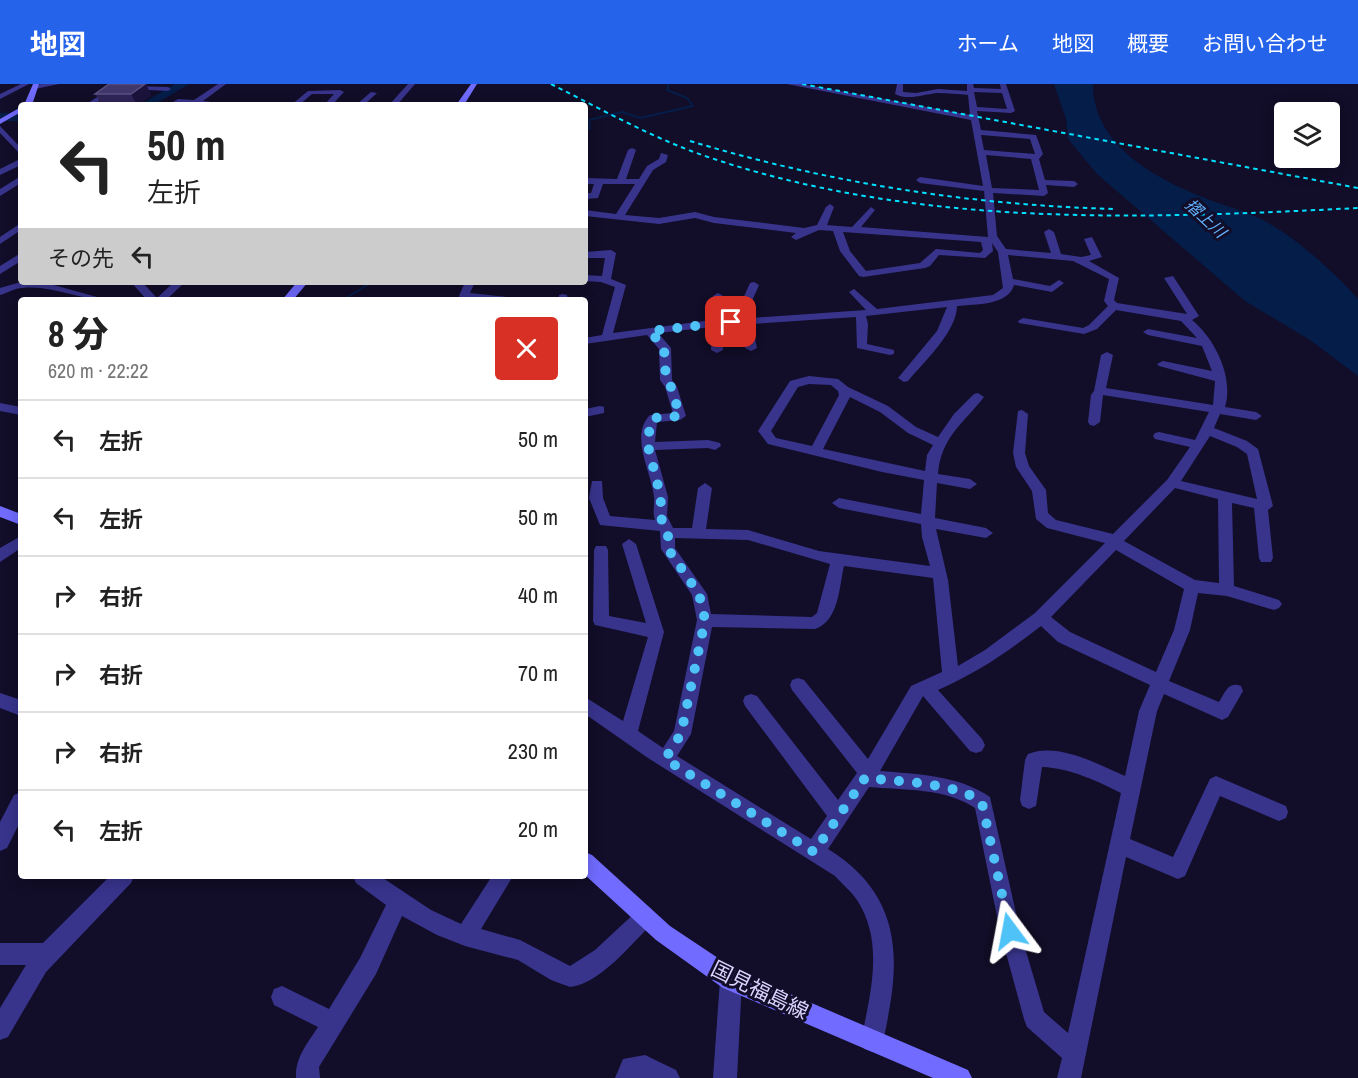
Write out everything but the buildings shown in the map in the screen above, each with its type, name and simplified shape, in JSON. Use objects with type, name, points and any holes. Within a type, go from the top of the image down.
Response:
[{"type":"main road","points":[[462,102],[474,84]]},
{"type":"main road","points":[[28,102],[36,85]]},
{"type":"main road","points":[[290,297],[300,285]]},
{"type":"main road","points":[[0,511],[18,519]]},
{"type":"main road","name":"国見福島線","points":[[588,865],[663,933],[731,980],[960,1078]]},
{"type":"street","points":[[0,98],[26,84]]},
{"type":"street","points":[[36,85],[56,84]]},
{"type":"street","points":[[176,102],[196,102],[223,84]]},
{"type":"street","points":[[396,102],[412,84]]},
{"type":"street","points":[[790,84],[973,114],[1011,111],[1004,88],[938,91],[916,95],[899,94],[900,84]]},
{"type":"street","points":[[94,102],[118,86],[168,89]]},
{"type":"street","points":[[837,229],[845,251],[863,274],[922,266],[927,264],[936,252],[982,256],[988,251],[993,218],[970,89]]},
{"type":"street","points":[[0,91],[14,90]]},
{"type":"street","points":[[299,102],[310,93],[340,92],[331,102]]},
{"type":"street","points":[[363,102],[372,93]]},
{"type":"street","points":[[0,128],[18,149]]},
{"type":"street","points":[[920,180],[1044,194],[1035,158],[1039,154],[1033,137],[976,132]]},
{"type":"street","points":[[621,182],[624,168],[631,161],[632,150]]},
{"type":"street","points":[[980,152],[1037,156]]},
{"type":"street","points":[[619,217],[652,166],[663,160],[664,155]]},
{"type":"street","points":[[0,162],[18,162]]},
{"type":"street","points":[[0,172],[18,163]]},
{"type":"street","points":[[588,195],[595,196],[604,179]]},
{"type":"street","points":[[588,181],[604,179],[640,183]]},
{"type":"street","points":[[0,193],[18,181]]},
{"type":"street","points":[[1041,182],[1074,184]]},
{"type":"street","points":[[821,227],[830,207]]},
{"type":"street","points":[[854,231],[871,210]]},
{"type":"street","points":[[588,213],[654,221],[695,215],[714,220],[806,231]]},
{"type":"street","points":[[796,237],[806,231],[821,227],[989,240],[1003,252],[1081,260],[1097,257],[1089,239]]},
{"type":"street","points":[[0,241],[18,228]]},
{"type":"street","points":[[0,232],[11,233]]},
{"type":"street","points":[[1049,232],[1057,256]]},
{"type":"street","points":[[588,341],[718,323],[875,313],[996,298],[1008,289],[1003,252]]},
{"type":"street","points":[[588,255],[611,254],[606,279]]},
{"type":"street","points":[[0,271],[18,258]]},
{"type":"street","points":[[1081,260],[1114,278],[1109,301],[1114,306],[1184,318],[1194,316],[1169,278]]},
{"type":"street","points":[[588,278],[606,279],[606,281],[621,285],[607,338]]},
{"type":"street","points":[[4,289],[18,279]]},
{"type":"street","points":[[1008,281],[1052,289],[1059,283]]},
{"type":"street","points":[[4,289],[42,285],[87,297]]},
{"type":"street","points":[[139,285],[150,297]]},
{"type":"street","points":[[162,297],[176,285]]},
{"type":"street","points":[[469,285],[464,296],[475,297]]},
{"type":"street","points":[[751,348],[745,321],[747,295],[754,285]]},
{"type":"street","points":[[854,292],[875,313]]},
{"type":"street","points":[[717,350],[718,296]]},
{"type":"street","points":[[904,378],[947,325],[954,308],[952,304]]},
{"type":"street","points":[[1023,321],[1071,331],[1084,331],[1093,327],[1114,306]]},
{"type":"street","points":[[860,314],[861,346],[890,352]]},
{"type":"street","points":[[814,852],[866,775],[917,691],[990,655],[1041,617],[1172,483],[1199,445],[1217,409],[1220,394],[1218,376],[1212,353],[1191,323],[1184,318]]},
{"type":"street","points":[[650,331],[664,348],[666,380],[671,387],[680,416],[654,418],[650,422],[648,446],[661,498],[660,516],[666,530],[668,549],[699,594],[705,620],[681,734],[665,759]]},
{"type":"street","points":[[1148,332],[1206,343]]},
{"type":"street","points":[[1094,422],[1097,395],[1101,391],[1107,354]]},
{"type":"street","points":[[1163,364],[1218,376]]},
{"type":"street","points":[[940,443],[912,430],[884,409],[826,380],[809,380],[794,384],[764,431],[772,441],[882,468],[970,484]]},
{"type":"street","points":[[816,451],[845,395],[844,390]]},
{"type":"street","points":[[1101,391],[1256,416]]},
{"type":"street","points":[[951,676],[939,573],[929,537],[933,455],[958,417],[978,397]]},
{"type":"street","points":[[0,407],[18,410]]},
{"type":"street","points":[[588,412],[600,410]]},
{"type":"street","points":[[1022,414],[1019,453],[1023,467],[1039,490],[1041,515],[1052,524],[1115,541],[1192,586],[1227,590],[1274,604]]},
{"type":"street","points":[[1172,483],[1266,506],[1253,452],[1242,444],[1208,430]]},
{"type":"street","points":[[1159,436],[1199,445]]},
{"type":"street","points":[[648,446],[708,444],[715,446]]},
{"type":"street","points":[[597,484],[596,498],[605,521],[666,530],[757,536],[789,550],[838,560],[939,573]]},
{"type":"street","points":[[698,533],[705,488]]},
{"type":"street","points":[[1225,496],[1227,590]]},
{"type":"street","points":[[839,503],[986,533]]},
{"type":"street","points":[[1261,505],[1266,558]]},
{"type":"street","points":[[0,556],[18,544]]},
{"type":"street","points":[[628,735],[656,632],[629,544]]},
{"type":"street","points":[[601,550],[601,621],[656,632]]},
{"type":"street","points":[[705,620],[815,623],[824,617],[838,560]]},
{"type":"street","points":[[1070,1078],[1148,711],[1182,630],[1192,586]]},
{"type":"street","points":[[1041,617],[1064,637],[1222,712],[1234,691]]},
{"type":"street","points":[[798,685],[866,775],[938,786],[977,798],[982,803],[1008,921],[1035,1019],[1074,1053]]},
{"type":"street","points":[[926,687],[976,745]]},
{"type":"street","points":[[0,700],[18,707]]},
{"type":"street","points":[[751,701],[839,816]]},
{"type":"street","points":[[588,707],[665,759],[842,869],[864,892],[877,915],[886,951],[885,970],[872,1041]]},
{"type":"street","points":[[1029,800],[1034,760],[1045,757],[1107,777],[1130,788]]},
{"type":"street","points":[[1119,844],[1178,869],[1216,785],[1279,812]]},
{"type":"street","points":[[0,841],[18,807]]},
{"type":"street","points":[[0,1029],[38,964],[121,879]]},
{"type":"street","points":[[368,879],[443,928],[465,936],[522,950],[564,975],[573,977],[591,966],[645,917]]},
{"type":"street","points":[[465,936],[501,879]]},
{"type":"street","points":[[308,1078],[307,1065],[368,966],[399,900]]},
{"type":"street","points":[[0,954],[48,954]]},
{"type":"street","points":[[725,1078],[731,980]]},
{"type":"street","points":[[282,997],[333,1023]]},
{"type":"street","points":[[627,1078],[631,1067],[645,1066],[668,1078]]},
{"type":"water","name":"摺上川","points":[[1054,84],[1093,84],[1095,105],[1102,123],[1126,153],[1142,166],[1177,186],[1263,220],[1302,246],[1337,277],[1358,299],[1358,376],[1310,340],[1245,301],[1097,174],[1068,139],[1066,119]]},
{"type":"waterway","points":[[150,102],[183,84]]},
{"type":"waterway","points":[[588,129],[590,128],[589,120],[622,112],[640,118],[693,106],[687,98],[667,90],[669,84]]},
{"type":"waterway","points":[[0,117],[18,117]]},
{"type":"waterway","points":[[348,297],[367,285]]},
{"type":"railway","points":[[551,84],[586,102]]},
{"type":"railway","points":[[802,84],[1358,188]]},
{"type":"railway","points":[[588,103],[690,151],[790,181],[870,197],[951,207],[1032,213],[1113,215],[1194,215],[1358,208]]},
{"type":"railway","points":[[690,141],[795,169],[900,189],[1007,203],[1115,209]]},
{"type":"route","points":[[731,322],[650,331],[664,348],[666,380],[671,387],[680,416],[654,418],[650,422],[648,446],[661,498],[660,516],[668,533],[668,549],[699,594],[705,620],[681,734],[665,759],[814,852],[865,778],[938,786],[977,798],[982,803],[1010,931]]}]
